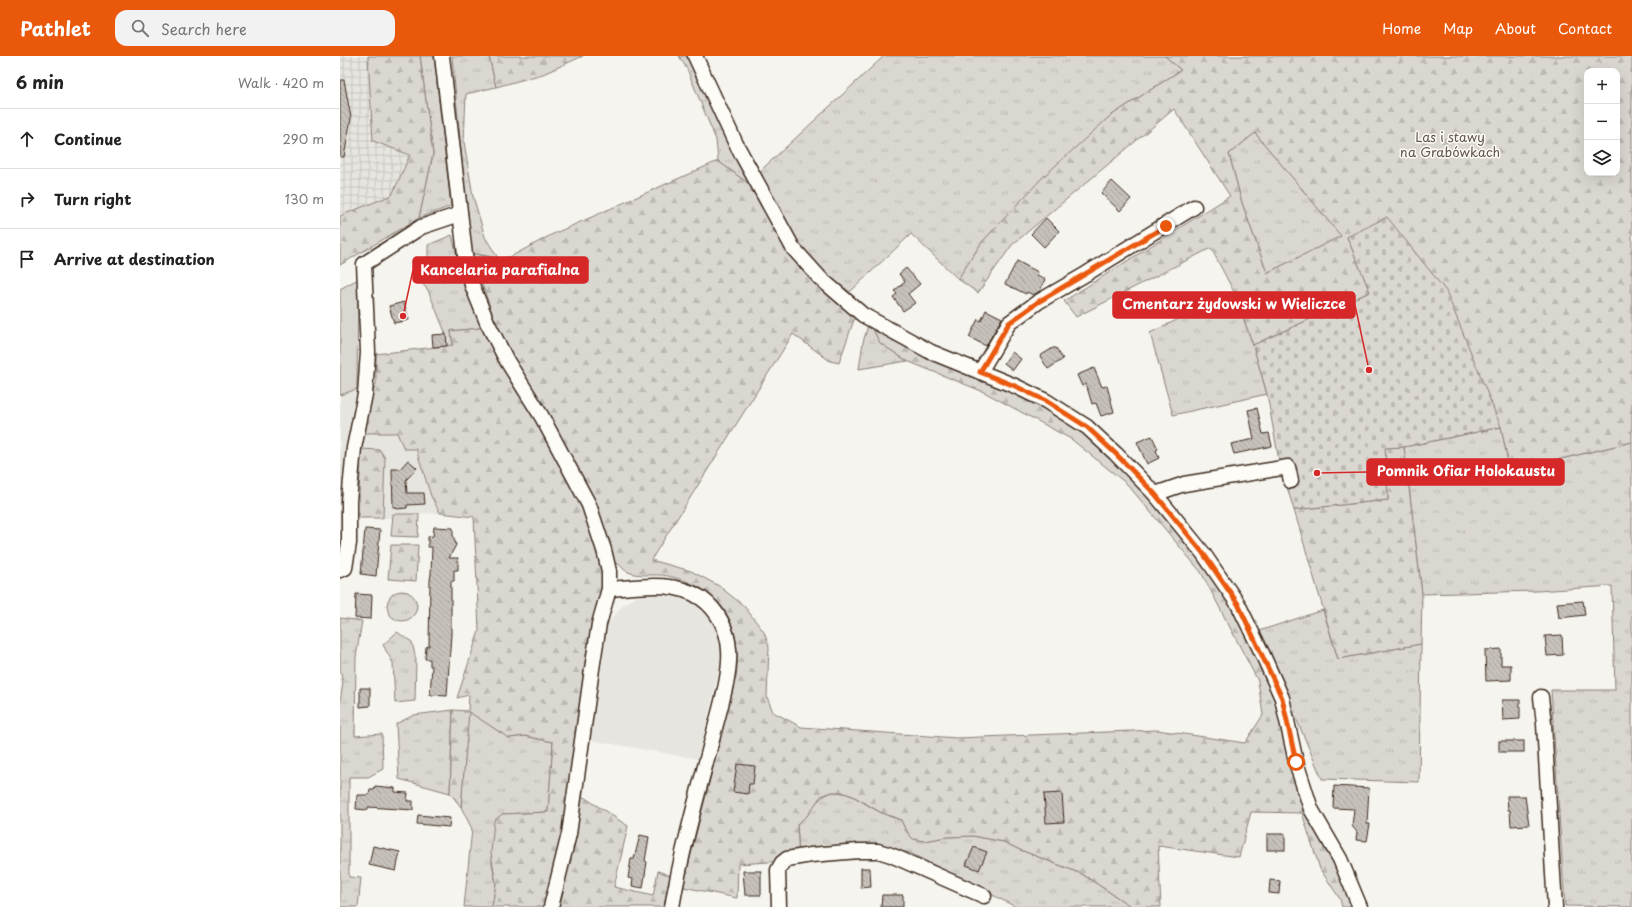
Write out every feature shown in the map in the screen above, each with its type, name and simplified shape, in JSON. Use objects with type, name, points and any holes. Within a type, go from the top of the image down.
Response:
[{"type":"street","points":[[442,56],[465,255],[472,285],[481,308],[507,361],[542,417],[589,505],[609,571],[610,589],[600,624],[592,670],[569,834],[551,907]]},
{"type":"street","points":[[695,56],[736,144],[793,248],[820,278],[863,315],[931,352],[1015,386],[1046,401],[1087,427],[1155,494],[1203,553],[1238,604],[1282,698],[1296,762],[1311,809],[1340,859],[1360,907]]},
{"type":"street","points":[[980,372],[1009,323],[1038,302],[1100,266],[1194,207]]},
{"type":"street","points":[[340,570],[345,568],[349,543],[349,501],[354,448],[365,394],[368,352],[364,264],[421,227],[460,214]]},
{"type":"street","points":[[1155,494],[1184,484],[1288,467],[1291,481]]},
{"type":"street","points":[[610,589],[654,585],[671,587],[694,594],[702,599],[716,613],[721,621],[728,641],[729,661],[724,694],[679,868],[672,907]]},
{"type":"street","points":[[1541,697],[1545,732],[1556,907]]},
{"type":"street","points":[[779,907],[778,870],[787,859],[811,855],[859,851],[878,851],[891,854],[984,896]]},
{"type":"shaded area","points":[[340,56],[420,56],[419,218],[340,265]]},
{"type":"shaded area","points":[[357,389],[349,441],[340,554],[340,395]]},
{"type":"shaded area","points":[[364,433],[397,433],[416,449],[431,496],[440,513],[393,514],[393,518],[383,518],[385,458],[380,450],[361,449]]},
{"type":"shaded area","points":[[641,594],[667,594],[685,597],[700,607],[713,621],[721,640],[722,658],[698,759],[590,740],[608,623],[623,605]]},
{"type":"green space","points":[[368,56],[420,56],[433,154],[419,218],[340,265],[340,216],[392,195],[410,155],[373,141]]},
{"type":"green space","points":[[420,56],[434,56],[451,206],[419,218],[433,154]]},
{"type":"green space","points":[[452,56],[489,56],[496,87],[466,94],[464,142],[473,196],[485,237],[498,258],[471,253]]},
{"type":"green space","points":[[489,56],[583,56],[543,74],[496,87]]},
{"type":"green space","points":[[679,56],[692,56],[749,184],[718,161],[716,140],[687,69]]},
{"type":"green space","points":[[884,56],[1165,56],[1181,70],[1109,117],[982,242],[958,279],[911,234],[850,292],[814,266],[789,232],[758,173]]},
{"type":"green space","name":"Las i stawy na Grabówkach","points":[[1165,56],[1632,56],[1632,442],[1510,471],[1501,427],[1347,237],[1370,292],[1253,345],[1234,292],[1211,248],[1076,317],[1064,301],[1230,196],[1174,109],[1012,245],[978,293],[958,279],[982,242],[1043,177],[1109,117],[1181,70]],"holes":[[[1255,133],[1341,236],[1267,273],[1242,203],[1229,154]]]},
{"type":"green space","points":[[1255,133],[1342,236],[1267,273],[1242,203],[1229,154]]},
{"type":"green space","points":[[718,161],[749,184],[810,278],[856,314],[839,363],[830,361],[793,334],[651,560],[691,571],[719,586],[744,606],[764,632],[769,647],[767,697],[773,712],[801,727],[957,738],[1157,730],[1245,743],[1263,715],[1258,681],[1201,572],[1127,484],[1071,439],[984,392],[907,361],[880,343],[869,322],[1039,403],[1097,443],[1125,470],[1198,553],[1229,601],[1259,655],[1356,907],[1342,907],[1340,899],[1320,869],[1302,813],[1251,812],[1239,857],[1158,846],[1161,907],[1132,907],[1082,874],[1004,842],[973,836],[947,837],[924,841],[913,839],[906,831],[901,820],[880,812],[853,796],[842,792],[832,792],[821,796],[807,816],[797,824],[799,860],[738,864],[737,898],[669,884],[666,907],[492,907],[496,884],[491,853],[494,821],[502,814],[548,812],[553,742],[525,736],[509,738],[469,712],[461,807],[450,793],[453,710],[468,711],[469,695],[457,698],[479,631],[474,517],[440,513],[431,496],[416,449],[404,449],[397,433],[364,433],[370,399],[376,385],[376,354],[453,345],[451,331],[480,328],[495,321],[471,253],[495,259],[510,257],[551,235]],"holes":[[[617,563],[626,571],[631,573],[668,576],[687,581],[702,589],[715,599],[725,611],[732,625],[736,640],[736,677],[684,881],[658,871],[653,896],[614,887],[628,826],[570,788],[596,616]]]},
{"type":"green space","points":[[1387,217],[1446,291],[1501,427],[1404,447],[1385,448],[1388,500],[1294,510],[1279,461],[1267,394],[1253,345],[1370,292],[1347,237]]},
{"type":"green space","points":[[452,235],[464,285],[481,328],[451,331],[453,345],[447,346],[445,332],[428,290],[416,277],[428,276],[428,245]]},
{"type":"green space","points":[[358,279],[357,389],[340,395],[340,289]]},
{"type":"green space","points":[[1234,292],[1253,345],[1267,394],[1173,415],[1150,333]]},
{"type":"green space","points":[[869,322],[880,343],[907,361],[859,369],[863,342]]},
{"type":"green space","points":[[1501,427],[1510,471],[1632,442],[1632,907],[1565,906],[1551,690],[1615,690],[1612,586],[1537,591],[1422,594],[1404,447]]},
{"type":"green space","points":[[1404,447],[1422,594],[1421,644],[1338,659],[1294,510],[1388,500],[1384,448]]},
{"type":"green space","points":[[361,449],[380,450],[385,458],[383,518],[358,518]]},
{"type":"green space","points":[[393,514],[419,514],[418,537],[391,536]]},
{"type":"green space","points":[[391,545],[418,545],[416,581],[388,579]]},
{"type":"green space","points":[[402,591],[408,592],[416,600],[416,612],[408,620],[402,621],[396,620],[388,612],[387,606],[388,600],[396,592]]},
{"type":"green space","points":[[1323,610],[1338,659],[1421,644],[1419,782],[1322,779],[1259,631]]},
{"type":"green space","points":[[340,618],[362,621],[356,657],[355,736],[382,734],[383,769],[368,777],[349,777],[349,877],[361,878],[358,907],[340,907],[340,702],[343,683],[340,669]]},
{"type":"green space","points":[[397,632],[412,642],[416,660],[415,701],[395,703],[393,663],[383,645]]},
{"type":"green space","points":[[453,710],[450,793],[399,779],[396,724],[414,715]]},
{"type":"green space","points":[[468,711],[509,738],[525,736],[553,742],[548,812],[502,814],[492,863],[496,884],[492,907],[464,907],[472,829],[461,807]]},
{"type":"green space","points":[[832,792],[839,792],[852,796],[890,817],[901,820],[906,831],[924,841],[947,837],[973,836],[1004,842],[1082,874],[1132,907],[1016,907],[910,853],[874,845],[799,852],[797,824],[821,798]]},
{"type":"building","points":[[340,80],[344,80],[351,118],[344,157],[340,157]]},
{"type":"building","points":[[1112,181],[1131,199],[1120,211],[1101,193]]},
{"type":"building","points":[[1046,218],[1059,231],[1044,247],[1031,234]]},
{"type":"building","points":[[1017,261],[1038,272],[1037,275],[1045,279],[1040,291],[1033,295],[1027,292],[1026,294],[1005,284]]},
{"type":"building","points":[[906,268],[920,284],[908,294],[915,303],[903,311],[893,297],[897,294],[894,291],[905,282],[899,274]]},
{"type":"building","points":[[404,302],[409,320],[394,323],[389,306]]},
{"type":"building","points":[[986,310],[1002,318],[986,346],[969,337],[978,319],[981,321]]},
{"type":"building","points":[[446,334],[447,346],[433,347],[432,335]]},
{"type":"building","points":[[1053,348],[1056,348],[1063,359],[1048,369],[1040,356]]},
{"type":"building","points":[[1012,352],[1021,359],[1013,370],[1004,363]]},
{"type":"building","points":[[1094,368],[1102,387],[1107,386],[1114,412],[1101,416],[1096,403],[1092,404],[1086,384],[1082,386],[1077,375]]},
{"type":"building","points":[[1257,408],[1263,434],[1269,433],[1272,446],[1234,454],[1231,444],[1254,439],[1248,410]]},
{"type":"building","points":[[1152,436],[1158,449],[1156,450],[1159,458],[1147,464],[1137,442]]},
{"type":"building","points":[[408,460],[417,468],[406,480],[407,493],[424,493],[425,504],[407,505],[407,508],[396,509],[396,507],[393,507],[392,469],[400,469]]},
{"type":"building","points":[[434,527],[453,528],[453,535],[456,545],[449,558],[458,558],[458,570],[454,570],[454,581],[451,581],[451,634],[447,696],[430,695],[432,666],[430,666],[430,659],[425,659],[426,647],[429,646],[432,547],[428,547],[428,537],[433,536]]},
{"type":"building","points":[[365,529],[380,530],[376,576],[361,574]]},
{"type":"building","points":[[356,594],[372,595],[371,619],[355,618]]},
{"type":"building","points":[[1583,601],[1585,615],[1559,618],[1557,603]]},
{"type":"building","points":[[1562,635],[1563,655],[1547,656],[1545,636]]},
{"type":"building","points":[[1501,649],[1501,665],[1511,665],[1511,680],[1486,681],[1485,650]]},
{"type":"building","points":[[360,688],[370,688],[370,706],[360,707]]},
{"type":"building","points":[[1502,700],[1520,700],[1520,719],[1503,720]]},
{"type":"building","points":[[1499,741],[1524,741],[1524,752],[1499,752]]},
{"type":"building","points":[[737,764],[755,766],[753,784],[749,784],[748,794],[733,792]]},
{"type":"building","points":[[375,786],[395,788],[395,792],[408,793],[407,801],[413,801],[413,810],[368,807],[368,810],[356,809],[357,795],[369,795],[370,790],[374,790]]},
{"type":"building","points":[[1334,786],[1369,788],[1367,824],[1370,824],[1367,841],[1356,840],[1357,832],[1352,826],[1354,809],[1333,808]]},
{"type":"building","points":[[1062,793],[1064,822],[1046,823],[1044,794]]},
{"type":"building","points":[[1507,796],[1525,796],[1529,825],[1511,826]]},
{"type":"building","points":[[418,815],[450,818],[449,827],[417,824]]},
{"type":"building","points":[[1267,834],[1285,834],[1285,850],[1267,850]]},
{"type":"building","points":[[640,835],[649,837],[643,888],[632,886],[633,879],[628,878],[631,859],[634,859]]},
{"type":"building","points":[[373,846],[400,852],[396,871],[369,865]]},
{"type":"building","points":[[974,847],[987,852],[979,870],[966,865]]},
{"type":"building","points":[[861,868],[870,868],[871,887],[861,888]]},
{"type":"building","points":[[743,871],[761,871],[761,895],[745,895]]},
{"type":"building","points":[[1270,880],[1280,881],[1279,894],[1269,893]]},
{"type":"building","points":[[882,895],[903,895],[903,907],[881,907]]},
{"type":"place","name":"Kancelaria parafialna","points":[[403,316]]},
{"type":"place","name":"Cmentarz żydowski w Wieliczce","points":[[1369,370]]},
{"type":"place","name":"Pomnik Ofiar Holokaustu","points":[[1317,473]]},
{"type":"route","points":[[1166,226],[1038,302],[1009,323],[980,372],[1015,386],[1046,401],[1087,427],[1155,494],[1203,553],[1238,604],[1262,653],[1282,698],[1296,762]]}]
